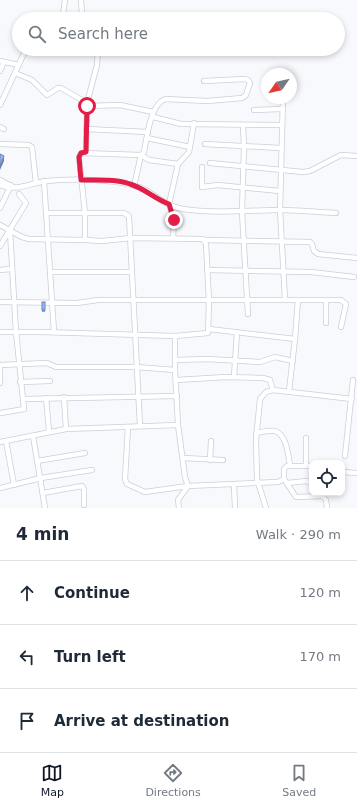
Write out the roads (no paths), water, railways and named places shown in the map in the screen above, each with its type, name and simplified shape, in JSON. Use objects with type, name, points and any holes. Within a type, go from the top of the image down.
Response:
[{"type":"street","points":[[63,12],[65,0]]},
{"type":"street","points":[[81,0],[82,12]]},
{"type":"street","points":[[0,105],[22,56]]},
{"type":"street","points":[[86,152],[87,105],[97,65],[98,56]]},
{"type":"street","points":[[0,71],[2,61],[18,65]]},
{"type":"street","points":[[15,73],[32,80],[47,95],[58,88],[61,88],[87,105],[120,105],[181,124],[194,123],[243,126],[281,125]]},
{"type":"street","points":[[134,186],[141,155],[144,152],[147,135],[156,104],[165,99],[207,101],[242,98],[246,95],[250,83],[245,79],[204,81]]},
{"type":"street","points":[[282,104],[280,210],[286,299]]},
{"type":"street","points":[[254,110],[281,109]]},
{"type":"street","points":[[173,238],[174,220],[169,204],[178,164],[188,154],[194,123]]},
{"type":"street","points":[[243,126],[244,147],[242,212],[248,314]]},
{"type":"street","points":[[86,129],[147,135],[190,147]]},
{"type":"street","points":[[0,144],[29,145],[32,147],[36,183]]},
{"type":"street","points":[[205,144],[280,148]]},
{"type":"street","points":[[85,240],[85,213],[79,157],[81,153],[141,155],[150,160],[178,164]]},
{"type":"street","points":[[210,163],[307,172],[340,155],[357,156]]},
{"type":"street","points":[[202,167],[202,187],[218,185],[280,191]]},
{"type":"street","points":[[0,180],[12,187]]},
{"type":"street","points":[[44,181],[54,332]]},
{"type":"street","points":[[0,185],[25,188],[44,181],[107,181],[134,186],[169,204],[183,209],[242,212],[280,210],[336,213]]},
{"type":"street","points":[[0,208],[12,187]]},
{"type":"street","points":[[0,246],[26,203],[19,194]]},
{"type":"street","points":[[46,213],[127,214],[130,219],[131,272],[140,426]]},
{"type":"street","points":[[0,224],[10,231],[29,239],[102,241],[130,238],[198,238],[204,240],[310,242],[314,251],[318,254],[357,258]]},
{"type":"street","points":[[1,413],[24,409],[20,382],[15,302],[11,269],[10,231]]},
{"type":"street","points":[[0,332],[54,332],[175,336],[206,334],[209,329],[209,300],[206,244],[204,240]]},
{"type":"street","points":[[0,270],[11,269]]},
{"type":"street","points":[[207,270],[317,272],[354,276]]},
{"type":"street","points":[[50,272],[131,272]]},
{"type":"street","points":[[0,302],[77,303],[98,300],[133,301],[247,299],[341,300],[346,304],[341,327]]},
{"type":"street","points":[[289,391],[298,300]]},
{"type":"street","points":[[326,300],[326,323]]},
{"type":"street","points":[[209,329],[295,339]]},
{"type":"street","points":[[234,377],[237,332]]},
{"type":"street","points":[[175,336],[178,425],[185,477],[188,486]]},
{"type":"street","points":[[175,360],[235,360],[260,362],[275,357],[293,361]]},
{"type":"street","points":[[0,365],[19,365],[47,362],[56,367],[136,367],[175,370]]},
{"type":"street","points":[[0,368],[0,383]]},
{"type":"street","points":[[176,380],[234,377],[267,379],[272,383],[273,390]]},
{"type":"street","points":[[345,456],[353,380]]},
{"type":"street","points":[[20,382],[50,381]]},
{"type":"street","points":[[266,508],[258,484],[256,433],[260,399],[266,392],[273,390],[352,399]]},
{"type":"street","points":[[22,399],[177,396]]},
{"type":"street","points":[[64,397],[66,429]]},
{"type":"street","points":[[46,398],[48,431]]},
{"type":"street","points":[[0,442],[33,436],[48,431],[66,429],[178,425]]},
{"type":"street","points":[[128,427],[125,480],[127,484],[145,492],[188,486],[258,484],[307,480],[309,482]]},
{"type":"street","points":[[256,433],[273,431],[279,433],[286,444],[290,465]]},
{"type":"street","points":[[33,436],[45,508]]},
{"type":"street","points":[[306,438],[306,465]]},
{"type":"street","points":[[6,441],[14,485]]},
{"type":"street","points":[[210,460],[211,441]]},
{"type":"street","points":[[37,461],[85,453]]},
{"type":"street","points":[[183,458],[223,460]]},
{"type":"street","points":[[309,466],[290,465],[284,469],[286,481],[296,497],[309,495]]},
{"type":"street","points":[[0,488],[41,478],[92,470]]},
{"type":"street","points":[[345,472],[357,473]]},
{"type":"street","points":[[234,485],[235,508]]},
{"type":"street","points":[[43,493],[82,486],[84,489],[84,505]]},
{"type":"street","points":[[179,508],[178,500],[188,486]]},
{"type":"street","points":[[322,496],[326,500],[327,508]]}]
